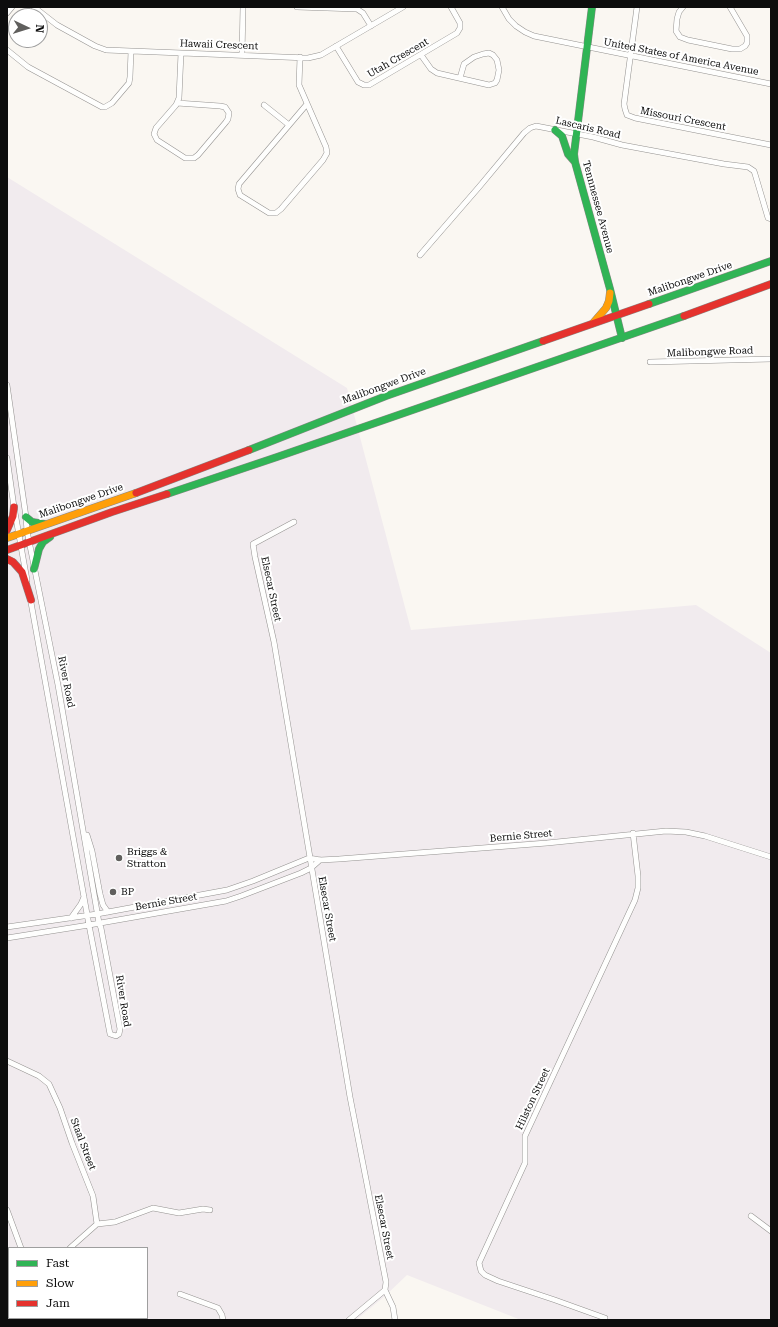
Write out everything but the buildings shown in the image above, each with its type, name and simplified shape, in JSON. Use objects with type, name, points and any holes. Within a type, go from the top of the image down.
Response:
[{"type":"main road","name":"Tennnessee Avenue","points":[[592,7],[574,154],[622,338]]},
{"type":"main road","points":[[555,130],[562,136],[568,154],[575,162]]},
{"type":"main road","name":"Malibongwe Drive","points":[[7,538],[145,490],[386,396],[771,261]]},
{"type":"main road","name":"Malibongwe Drive","points":[[7,550],[55,534],[112,512],[277,457],[622,338],[771,284]]},
{"type":"main road","points":[[592,325],[606,308],[609,301],[610,290]]},
{"type":"main road","points":[[7,530],[13,516],[14,507]]},
{"type":"main road","points":[[26,517],[32,522],[44,524]]},
{"type":"main road","points":[[34,569],[36,557],[43,542],[55,534]]},
{"type":"main road","points":[[7,559],[13,562],[22,572],[31,600]]},
{"type":"street","points":[[7,13],[12,7]]},
{"type":"street","name":"Hawaii Crescent","points":[[34,7],[57,25],[106,50],[311,58],[319,56],[403,7]]},
{"type":"street","points":[[242,56],[244,7]]},
{"type":"street","points":[[297,7],[357,9],[363,13],[371,26]]},
{"type":"street","name":"Utah Crescent","points":[[336,46],[358,82],[364,85],[372,84],[459,31],[460,23],[451,7]]},
{"type":"street","name":"United States of America Avenue","points":[[502,7],[513,23],[530,35],[771,84]]},
{"type":"street","points":[[631,56],[637,7]]},
{"type":"street","points":[[683,7],[679,12],[677,19],[676,31],[680,37],[732,49],[740,49],[747,43],[747,36],[730,7]]},
{"type":"street","points":[[7,50],[28,67],[102,107],[112,103],[129,83],[131,51]]},
{"type":"street","points":[[177,103],[220,106],[225,107],[229,113],[226,122],[194,158],[185,158],[154,137],[156,128],[177,103],[179,95],[181,53]]},
{"type":"street","points":[[421,55],[435,73],[460,78],[490,84],[495,84],[498,80],[499,70],[497,60],[489,53],[474,57],[464,64],[460,78]]},
{"type":"street","name":"Missouri Crescent","points":[[631,56],[624,104],[626,112],[629,116],[771,145]]},
{"type":"street","points":[[300,57],[299,85],[326,147],[327,153],[323,160],[281,209],[278,212],[268,212],[240,195],[238,189],[240,182],[307,104]]},
{"type":"street","points":[[264,105],[288,125]]},
{"type":"street","name":"Lascaris Road","points":[[420,255],[526,131],[536,126],[622,145],[748,167],[754,171],[768,218],[771,219]]},
{"type":"street","name":"Malibongwe Road","points":[[650,362],[771,359]]},
{"type":"street","name":"River Road","points":[[7,385],[26,517],[25,544],[31,600],[87,915],[110,1034],[116,1036],[119,1034],[120,1029],[97,914],[58,685],[34,569],[25,544],[19,534],[7,458]]},
{"type":"street","name":"Elsecar Street","points":[[294,522],[254,544],[255,557],[274,642],[350,1097],[386,1282],[385,1290],[393,1307],[395,1320]]},
{"type":"street","points":[[83,827],[90,842],[101,900],[108,912]]},
{"type":"street","name":"Bernie Street","points":[[7,927],[97,914],[230,889],[309,858],[320,860],[532,844],[633,833],[674,831],[722,841],[771,858]]},
{"type":"street","name":"Hilston Street","points":[[604,1318],[498,1281],[485,1275],[481,1271],[479,1263],[525,1163],[526,1136],[635,900],[638,888],[638,876],[633,833]]},
{"type":"street","name":"Bernie Street","points":[[7,938],[226,901],[311,868],[320,860]]},
{"type":"street","points":[[71,918],[81,904],[84,896]]},
{"type":"street","name":"Staal Street","points":[[7,1061],[46,1080],[52,1089],[91,1192],[97,1224]]},
{"type":"street","points":[[71,1247],[97,1224],[115,1222],[153,1208],[179,1214],[203,1209],[210,1210]]},
{"type":"street","points":[[7,1210],[22,1247]]},
{"type":"street","points":[[751,1216],[771,1231]]},
{"type":"street","points":[[349,1320],[381,1295],[385,1290]]},
{"type":"street","points":[[180,1294],[218,1308],[223,1320]]},
{"type":"shaded area","points":[[7,177],[347,388],[411,630],[696,605],[771,653],[771,1320],[521,1320],[407,1275],[356,1320],[67,1320],[148,1319],[148,1247],[8,1247],[7,1295]]},
{"type":"traffic: fast","points":[[592,7],[574,154],[622,338]]},
{"type":"traffic: fast","points":[[555,130],[562,136],[568,154],[575,162]]},
{"type":"traffic: fast","points":[[649,304],[771,261]]},
{"type":"traffic: fast","points":[[167,494],[684,316]]},
{"type":"traffic: fast","points":[[249,450],[386,396],[543,341]]},
{"type":"traffic: fast","points":[[26,517],[32,522],[44,524]]},
{"type":"traffic: fast","points":[[34,569],[39,549],[43,542],[50,537]]},
{"type":"traffic: slow","points":[[593,323],[606,308],[610,293]]},
{"type":"traffic: slow","points":[[7,538],[136,493]]},
{"type":"traffic: jam","points":[[684,316],[771,284]]},
{"type":"traffic: jam","points":[[543,341],[649,304]]},
{"type":"traffic: jam","points":[[136,493],[249,450]]},
{"type":"traffic: jam","points":[[7,550],[167,494]]},
{"type":"traffic: jam","points":[[7,530],[13,516],[14,507]]},
{"type":"traffic: jam","points":[[7,559],[13,562],[22,572],[31,600]]},
{"type":"place","name":"Briggs & Stratton","points":[[119,858]]},
{"type":"place","name":"BP","points":[[113,892]]}]
